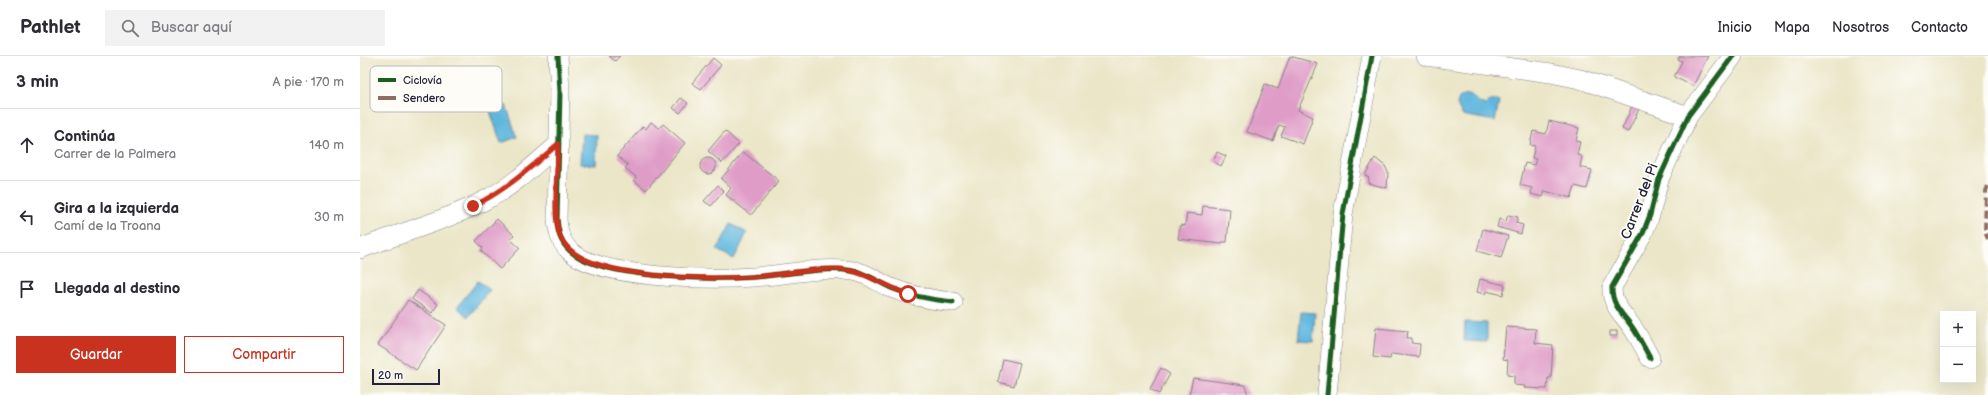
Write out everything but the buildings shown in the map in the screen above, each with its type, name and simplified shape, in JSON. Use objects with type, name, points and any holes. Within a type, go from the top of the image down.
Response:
[{"type":"street","points":[[558,56],[560,92],[558,144],[558,233],[570,251],[580,258],[605,267],[670,277],[752,277],[838,269],[855,271],[902,292],[930,300],[953,302]]},
{"type":"street","points":[[1327,395],[1343,214],[1372,56]]},
{"type":"street","points":[[1426,56],[1530,69],[1580,79],[1688,116]]},
{"type":"street","name":"Carrer del Pi","points":[[1650,358],[1636,332],[1615,305],[1612,297],[1612,287],[1643,233],[1650,215],[1659,179],[1688,116],[1733,56]]},
{"type":"street","points":[[360,248],[491,198],[558,144]]},
{"type":"water","points":[[1465,95],[1471,95],[1479,103],[1486,105],[1490,100],[1499,101],[1495,121],[1462,115],[1457,104],[1459,98]]},
{"type":"water","points":[[506,105],[517,137],[501,143],[490,112],[502,112],[502,106]]},
{"type":"water","points":[[582,134],[597,135],[596,165],[580,164]]},
{"type":"water","points":[[731,224],[747,233],[734,259],[717,250]]},
{"type":"water","points":[[478,281],[490,290],[468,317],[457,307]]},
{"type":"water","points":[[1301,312],[1315,313],[1313,341],[1298,340]]},
{"type":"water","points":[[1465,322],[1487,323],[1487,342],[1464,341]]},
{"type":"marked path","points":[[1988,186],[1986,191],[1985,232],[1988,239]]},
{"type":"cycle path","points":[[558,56],[560,92],[557,224],[560,236],[570,251],[585,260],[605,267],[657,276],[735,278],[803,271],[853,271],[863,273],[891,288],[906,293],[929,299],[953,302]]},
{"type":"cycle path","points":[[1327,395],[1343,214],[1372,56]]},
{"type":"cycle path","points":[[1650,358],[1640,339],[1620,312],[1612,294],[1612,287],[1643,233],[1650,215],[1659,179],[1688,116],[1733,56]]},
{"type":"route","points":[[473,206],[491,198],[505,188],[558,144],[558,233],[562,242],[570,251],[580,258],[605,267],[670,277],[752,277],[838,269],[855,271],[891,288],[908,294]]}]
